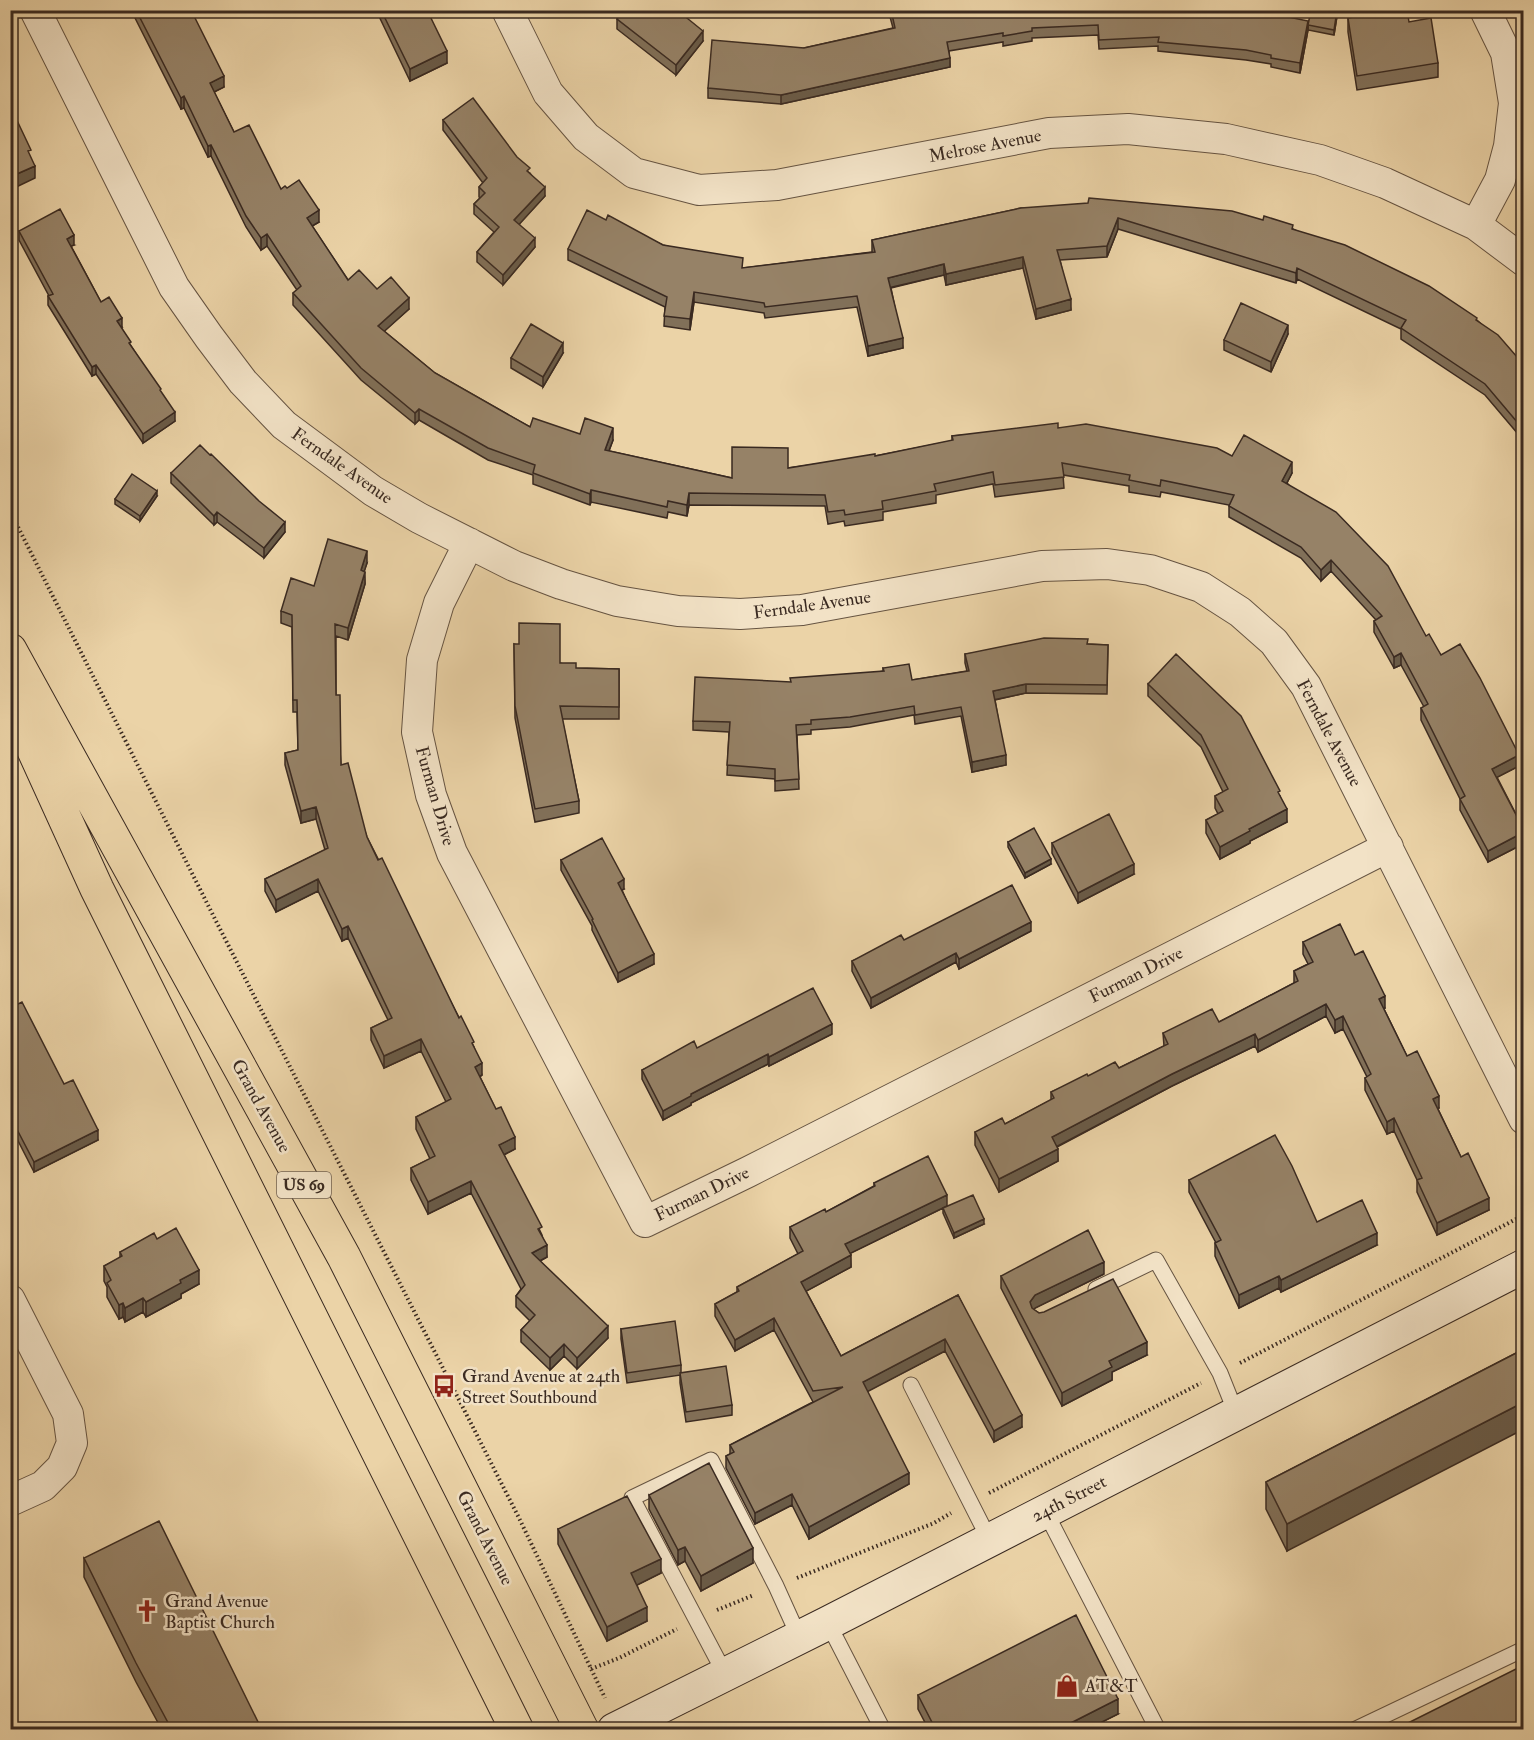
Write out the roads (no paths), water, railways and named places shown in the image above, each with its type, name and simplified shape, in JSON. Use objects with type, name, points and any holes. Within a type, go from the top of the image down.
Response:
[{"type":"main road","name":"Grand Avenue","points":[[10,650],[344,1257],[582,1730]]},
{"type":"main road","name":"US 69","points":[[10,698],[97,889],[517,1730]]},
{"type":"main road","name":"24th Street","points":[[614,1730],[1524,1266]]},
{"type":"street","name":"Ferndale Avenue","points":[[35,10],[174,287],[243,382],[284,425],[373,490],[419,518],[514,566],[561,584],[617,601],[678,611],[740,614],[802,610],[1042,567],[1107,564],[1150,570],[1201,587],[1240,612],[1274,642],[1306,686],[1524,1119]]},
{"type":"street","name":"Melrose Avenue","points":[[507,10],[548,93],[586,137],[634,173],[699,190],[777,185],[1049,133],[1128,129],[1226,139],[1320,160],[1385,183],[1476,225],[1524,261]]},
{"type":"street","points":[[1476,225],[1500,180],[1509,146],[1514,103],[1506,53],[1485,10]]},
{"type":"street","name":"Furman Drive","points":[[469,543],[439,603],[422,660],[417,732],[431,795],[452,853],[645,1222],[770,1161],[1388,847]]},
{"type":"street","points":[[10,1300],[68,1414],[72,1443],[62,1467],[43,1486],[10,1501]]},
{"type":"lane","points":[[1082,1296],[1156,1260],[1220,1373],[1236,1413]]},
{"type":"lane","points":[[911,1386],[989,1539]]},
{"type":"lane","points":[[725,1674],[633,1498],[711,1460],[776,1586],[814,1630],[883,1730]]},
{"type":"lane","points":[[1045,1511],[1158,1730]]},
{"type":"lane","points":[[1354,1730],[1524,1649]]},
{"type":"place","name":"Grand Avenue at 24th Street Southbound","points":[[444,1386]]},
{"type":"place","name":"Grand Avenue Baptist Church","points":[[147,1611]]},
{"type":"place","name":"AT&T","points":[[1067,1686]]}]
